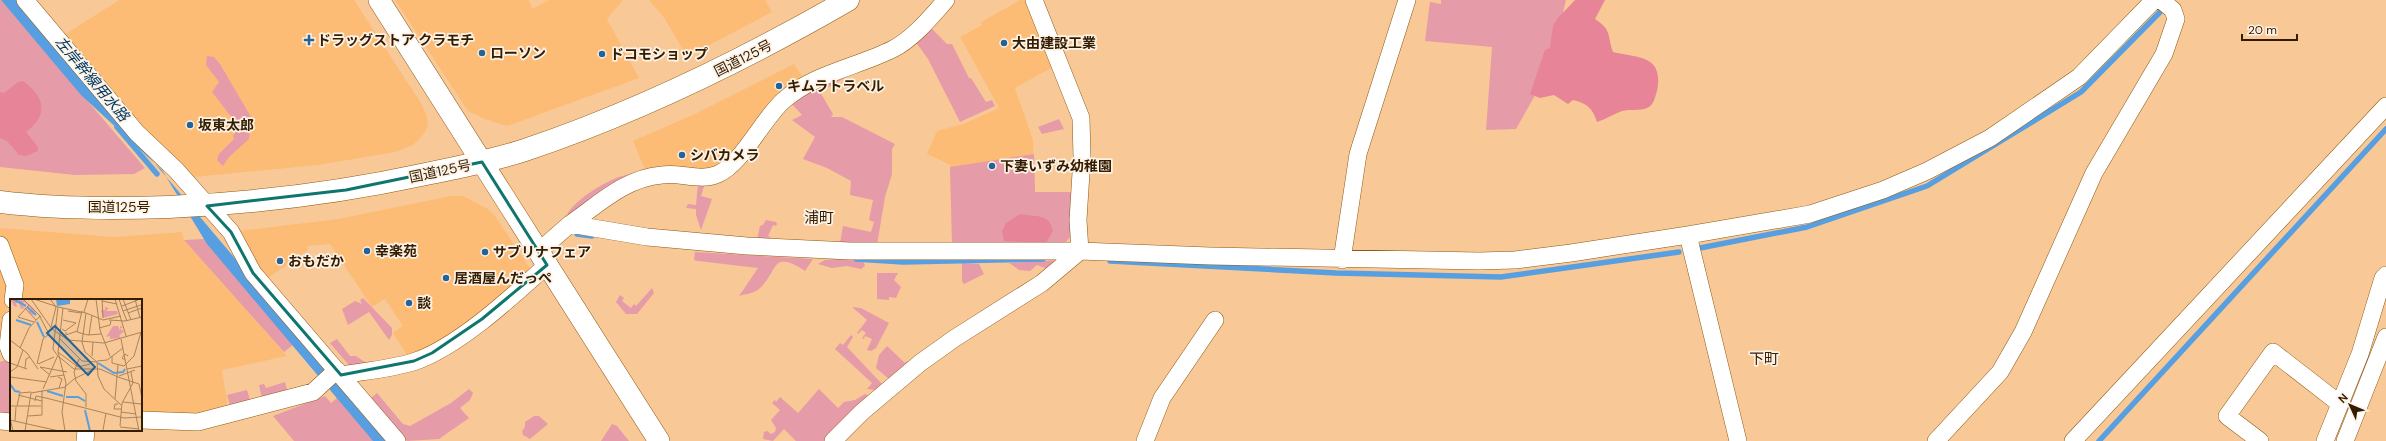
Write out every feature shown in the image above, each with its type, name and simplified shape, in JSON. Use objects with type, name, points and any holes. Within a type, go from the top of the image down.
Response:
[{"type":"highway","name":"国道125号","points":[[0,202],[28,206],[98,208],[207,206],[346,190],[482,162],[543,143],[677,90],[735,63],[848,0]]},
{"type":"street","points":[[25,0],[137,133],[176,170],[231,232],[253,273],[397,441]]},
{"type":"street","points":[[378,0],[658,441]]},
{"type":"street","points":[[142,420],[198,422],[313,392],[339,373],[414,361],[432,353],[482,319],[543,258],[570,224],[631,182],[663,174],[711,177],[720,174],[732,164],[772,113],[797,90],[813,81],[893,49],[923,24],[946,0]]},
{"type":"street","points":[[1034,0],[1081,118],[1082,157],[1078,220],[1080,251]]},
{"type":"street","points":[[1342,260],[1358,154],[1407,0]]},
{"type":"street","points":[[570,224],[647,237],[747,246],[850,251],[1080,251],[1342,260],[1515,260],[1688,235],[1810,214],[1883,190],[1927,171],[1990,138],[2080,77],[2154,0]]},
{"type":"street","points":[[1936,441],[2000,372],[2023,332],[2094,173],[2164,54],[2176,20],[2173,10],[2161,0]]},
{"type":"street","points":[[2073,441],[2386,106]]},
{"type":"street","points":[[1688,235],[1738,441]]},
{"type":"street","points":[[0,245],[15,285],[13,299]]},
{"type":"street","points":[[833,441],[862,412],[920,363],[959,335],[1042,283],[1080,251]]},
{"type":"street","points":[[2325,441],[2360,354],[2383,278],[2386,275]]},
{"type":"street","points":[[1145,441],[1162,398],[1215,320]]},
{"type":"street","points":[[10,329],[8,346],[10,351]]},
{"type":"street","points":[[2345,441],[2386,337]]},
{"type":"street","points":[[2260,441],[2227,416],[2273,352],[2340,404]]},
{"type":"street","points":[[0,421],[10,422]]},
{"type":"street","points":[[85,441],[86,431]]},
{"type":"highlighted area","points":[[482,162],[547,265],[482,319],[432,353],[414,361],[341,375],[253,273],[231,232],[207,206],[346,190]]},
{"type":"shaded area","points":[[0,0],[145,168],[134,174],[75,175],[0,167]]},
{"type":"shaded area","points":[[119,0],[354,0],[421,103],[427,116],[428,126],[423,135],[413,145],[395,152],[318,165],[183,178],[58,39]]},
{"type":"shaded area","points":[[395,0],[529,0],[532,9],[549,0],[623,0],[607,19],[639,78],[507,126],[485,119],[468,111]]},
{"type":"shaded area","points":[[649,0],[765,0],[772,12],[687,57],[665,19]]},
{"type":"shaded area","name":"下妻いずみ幼稚園","points":[[1020,0],[1034,0],[1060,63],[1015,88],[1033,140],[1035,192],[1076,192],[952,243],[950,165],[927,154],[937,131],[963,124],[999,108],[960,37],[982,25],[981,22]]},
{"type":"shaded area","points":[[1441,0],[1566,0],[1557,37],[1542,83],[1516,129],[1486,130],[1492,47],[1425,41],[1430,2],[1441,4]]},
{"type":"shaded area","points":[[1575,0],[1605,0],[1595,19],[1607,30],[1613,52],[1640,57],[1653,64],[1657,71],[1657,91],[1653,103],[1649,107],[1622,111],[1597,122],[1589,107],[1582,103],[1573,100],[1568,104],[1554,95],[1540,98],[1530,94],[1545,50],[1550,48],[1553,26],[1557,19]]},
{"type":"shaded area","points":[[929,26],[947,44],[952,44],[969,78],[971,78],[986,102],[992,100],[995,106],[960,122],[928,59],[915,41]]},
{"type":"shaded area","points":[[207,56],[214,57],[220,64],[251,117],[249,139],[229,157],[223,166],[217,160],[219,154],[234,139],[233,136],[239,127],[212,92],[219,82],[206,65]]},
{"type":"shaded area","points":[[794,64],[807,84],[727,169],[645,170],[633,141],[695,114]]},
{"type":"shaded area","points":[[850,75],[820,92],[833,114],[831,117],[842,117],[895,144],[892,149],[892,174],[885,197],[877,245],[840,243],[843,226],[871,232],[874,222],[869,220],[873,200],[850,195],[851,181],[827,168],[803,159],[815,137],[792,120],[802,115],[790,102],[800,93]]},
{"type":"shaded area","points":[[23,81],[36,93],[40,100],[41,106],[41,113],[38,119],[26,132],[38,147],[38,151],[26,156],[19,155],[7,141],[0,138],[0,92],[4,93],[18,82]]},
{"type":"shaded area","points":[[1059,119],[1064,129],[1042,134],[1038,127]]},
{"type":"shaded area","name":"下妻いずみ幼稚園","points":[[1034,154],[1035,192],[1076,192],[1071,236],[1065,243],[952,243],[950,167]]},
{"type":"shaded area","points":[[631,174],[577,215],[567,214],[579,201],[605,183]]},
{"type":"shaded area","points":[[698,182],[705,183],[701,196],[712,199],[701,230],[696,215],[696,209],[686,208],[688,204],[696,205]]},
{"type":"shaded area","points":[[451,196],[463,196],[488,209],[496,217],[535,276],[482,319],[409,358],[393,333],[403,326],[385,299],[372,307],[330,244],[307,246],[308,250],[261,283],[231,232],[338,219]]},
{"type":"shaded area","points":[[1020,214],[1041,217],[1049,221],[1053,231],[1046,243],[1004,241],[1002,231],[1006,223]]},
{"type":"shaded area","points":[[766,220],[776,222],[777,224],[776,226],[773,225],[768,236],[771,237],[765,241],[757,240],[760,226],[763,225]]},
{"type":"shaded area","points":[[0,228],[114,237],[182,232],[184,240],[287,356],[222,370],[229,414],[142,420],[142,299],[13,299],[0,245]]},
{"type":"shaded area","points":[[204,239],[293,345],[284,352],[184,240]]},
{"type":"shaded area","points":[[695,252],[813,259],[805,271],[786,262],[777,264],[758,290],[739,296],[758,268],[694,260]]},
{"type":"shaded area","points":[[0,257],[11,286],[0,345]]},
{"type":"shaded area","points":[[836,259],[863,261],[865,266],[861,269],[847,266],[832,268],[818,264],[825,260]]},
{"type":"shaded area","points":[[1060,260],[1059,267],[1045,268],[1037,265],[1030,271],[1019,270],[1009,263]]},
{"type":"shaded area","points":[[962,263],[979,264],[984,274],[964,284],[962,281]]},
{"type":"shaded area","points":[[877,273],[898,273],[894,280],[901,287],[896,298],[889,297],[889,300],[877,299]]},
{"type":"shaded area","points":[[652,288],[654,293],[637,314],[626,314],[616,302],[620,295],[624,298],[622,301],[631,308],[634,304],[636,306]]},
{"type":"shaded area","points":[[363,298],[392,328],[392,335],[389,340],[369,312],[348,325],[342,309],[355,301],[362,304],[360,300]]},
{"type":"shaded area","points":[[852,307],[861,308],[889,323],[876,348],[871,351],[867,350],[872,339],[865,336],[864,339],[862,338],[866,333],[862,330],[858,334],[857,333],[867,320]]},
{"type":"shaded area","points":[[851,335],[853,337],[847,347],[883,385],[876,390],[867,389],[872,383],[835,349],[840,343],[843,345]]},
{"type":"shaded area","points":[[337,339],[350,356],[356,356],[366,363],[354,371],[330,343]]},
{"type":"shaded area","points":[[887,346],[905,363],[907,361],[911,364],[890,380],[876,368],[879,355]]},
{"type":"shaded area","points":[[6,360],[10,364],[10,414],[0,412],[0,362]]},
{"type":"shaded area","points":[[285,382],[287,390],[262,399],[259,385],[264,384],[266,388]]},
{"type":"shaded area","points":[[469,389],[473,393],[470,400],[460,408],[469,418],[439,439],[407,441],[370,399],[377,393],[403,424],[410,426],[451,403]]},
{"type":"shaded area","points":[[819,389],[838,408],[844,402],[855,400],[865,394],[871,397],[827,441],[796,441],[784,429],[773,441],[763,439],[764,432],[767,431],[771,434],[775,432],[776,428],[771,420],[780,410],[772,403],[775,400],[776,402],[780,397],[798,413]]},
{"type":"shaded area","points":[[247,390],[250,400],[231,409],[227,395]]},
{"type":"shaded area","points":[[325,396],[331,403],[337,398],[374,441],[294,441],[273,416]]},
{"type":"shaded area","points":[[534,416],[539,416],[548,424],[530,439],[523,435],[522,431],[525,427],[525,422]]},
{"type":"shaded area","points":[[612,424],[617,426],[629,441],[601,441]]},
{"type":"water","points":[[1,0],[17,0],[155,163],[81,95]]},
{"type":"water","points":[[155,163],[162,170],[166,177]]},
{"type":"water","points":[[166,177],[389,441],[373,441],[207,244]]},
{"type":"waterway","points":[[1700,248],[1807,227],[1927,186],[2081,92],[2163,9]]},
{"type":"waterway","name":"左岸幹線用水路","points":[[117,127],[157,174]]},
{"type":"waterway","points":[[2099,441],[2386,129]]},
{"type":"waterway","points":[[577,234],[592,236]]},
{"type":"waterway","points":[[1110,261],[1336,273],[1501,277],[1679,252]]},
{"type":"waterway","points":[[856,259],[903,262],[1043,259]]},
{"type":"place","name":"ドラッグストア クラモチ","points":[[309,40]]},
{"type":"place","name":"大由建設工業","points":[[1004,43]]},
{"type":"place","name":"ローソン","points":[[482,53]]},
{"type":"place","name":"ドコモショップ","points":[[602,54]]},
{"type":"place","name":"キムラトラベル","points":[[779,86]]},
{"type":"place","name":"坂東太郎","points":[[190,125]]},
{"type":"place","name":"シバカメラ","points":[[682,155]]},
{"type":"place","name":"下妻いずみ幼稚園","points":[[992,166]]},
{"type":"place","name":"幸楽苑","points":[[367,251]]},
{"type":"place","name":"サブリナフェア","points":[[485,252]]},
{"type":"place","name":"おもだか","points":[[280,261]]},
{"type":"place","name":"居酒屋んだっぺ","points":[[446,278]]},
{"type":"place","name":"談","points":[[409,303]]},
{"type":"district","name":"浦町","points":[[819,218]]},
{"type":"district","name":"下町","points":[[1764,359]]}]
